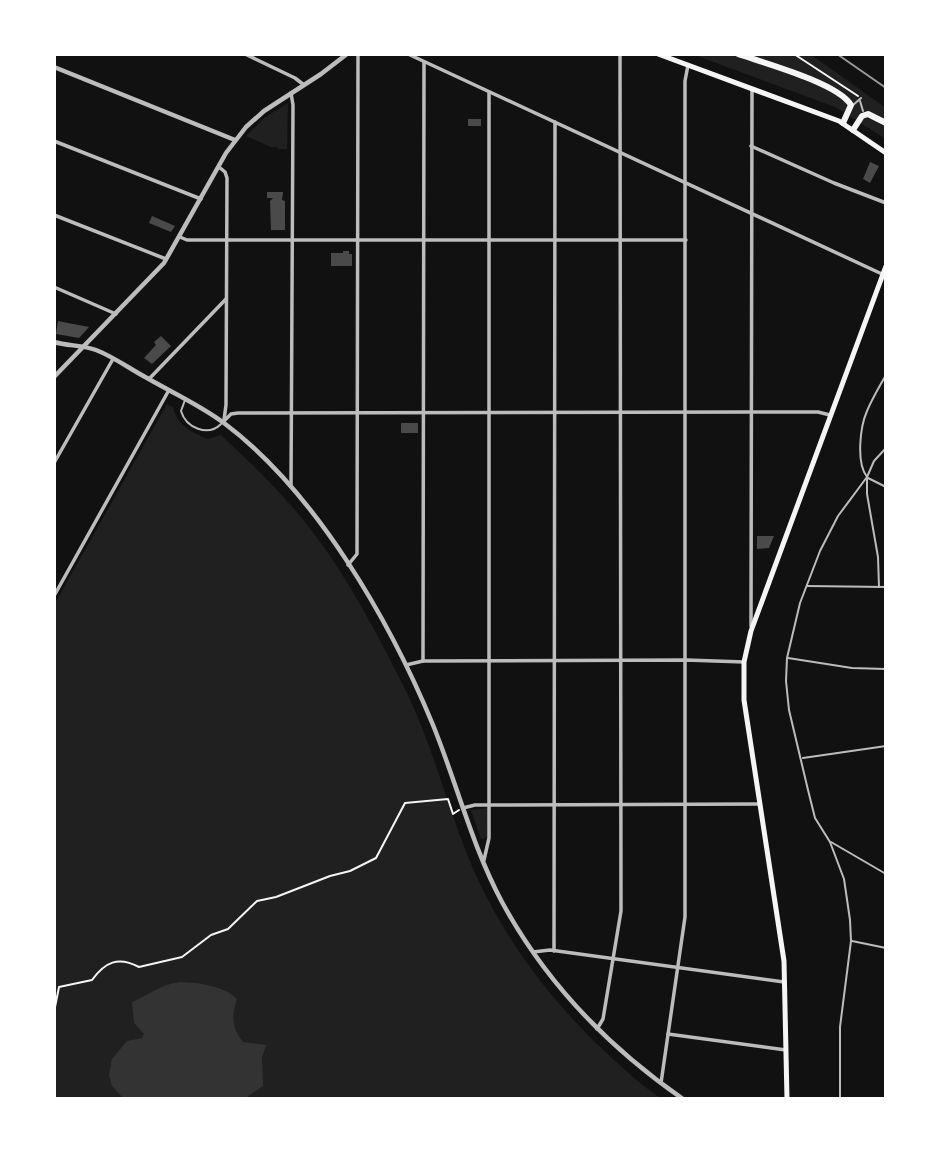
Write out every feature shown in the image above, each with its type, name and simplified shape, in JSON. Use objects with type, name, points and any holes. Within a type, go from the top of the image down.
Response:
[{"type":"highway","points":[[738,54],[824,86],[846,98],[851,107],[843,123]]},
{"type":"highway","points":[[853,130],[862,116],[872,115],[886,124]]},
{"type":"main road","points":[[658,54],[843,123],[886,153]]},
{"type":"main road","points":[[787,1099],[783,950],[743,690],[744,662],[751,631],[886,266]]},
{"type":"street","points":[[245,54],[304,85]]},
{"type":"street","points":[[54,377],[167,259],[235,140],[259,114],[347,54]]},
{"type":"street","points":[[348,565],[357,554],[358,54]]},
{"type":"street","points":[[408,54],[882,274]]},
{"type":"street","points":[[597,1029],[602,1022],[621,911],[620,54]]},
{"type":"street","points":[[423,661],[424,62]]},
{"type":"street","points":[[661,1084],[685,917],[685,81],[688,65]]},
{"type":"street","points":[[54,67],[235,140]]},
{"type":"street","points":[[751,631],[752,89]]},
{"type":"street","points":[[483,862],[489,841],[489,92]]},
{"type":"street","points":[[290,488],[293,240],[291,93]]},
{"type":"street","points":[[554,951],[555,122]]},
{"type":"street","points":[[54,141],[201,199]]},
{"type":"street","points":[[751,146],[886,203]]},
{"type":"street","points":[[219,167],[227,178],[228,240],[226,408],[223,422]]},
{"type":"street","points":[[54,215],[167,259]]},
{"type":"street","points":[[180,237],[187,240],[686,240]]},
{"type":"street","points":[[54,287],[116,314]]},
{"type":"street","points":[[148,380],[227,297]]},
{"type":"street","points":[[54,342],[92,349],[186,399],[223,422],[290,488],[329,536],[384,623],[406,665],[450,769],[483,862],[503,903],[533,952],[559,987],[597,1029],[661,1084],[683,1099]]},
{"type":"street","points":[[54,463],[113,359]]},
{"type":"street","points":[[54,596],[169,390]]},
{"type":"street","points":[[223,422],[233,413],[292,412],[818,412],[830,415]]},
{"type":"street","points":[[406,665],[423,661],[744,662]]},
{"type":"street","points":[[463,808],[489,805],[760,804]]},
{"type":"street","points":[[533,952],[554,951],[785,982]]},
{"type":"street","points":[[668,1034],[786,1050]]},
{"type":"lane","points":[[851,107],[861,100],[862,116]]},
{"type":"lane","points":[[886,375],[863,424],[862,471],[867,477],[886,487]]},
{"type":"lane","points":[[186,399],[181,411],[187,422],[208,432],[223,422]]},
{"type":"lane","points":[[840,1099],[840,1027],[851,941],[844,879],[830,842],[816,818],[789,710],[787,658],[806,586],[820,551],[838,516],[867,477],[874,461],[886,448]]},
{"type":"lane","points":[[867,477],[867,494],[877,549],[879,587]]},
{"type":"lane","points":[[806,586],[886,587]]},
{"type":"lane","points":[[787,658],[852,668],[886,669]]},
{"type":"lane","points":[[802,758],[886,746]]},
{"type":"lane","points":[[830,842],[886,874]]},
{"type":"lane","points":[[851,941],[886,948]]},
{"type":"path","points":[[794,54],[861,100]]},
{"type":"path","points":[[54,1012],[60,987],[92,980],[101,968],[118,961],[127,961],[139,967],[182,957],[211,935],[228,929],[257,901],[350,871],[376,858],[405,803],[448,799],[453,814],[463,808]]},
{"type":"shaded area","points":[[692,54],[810,54],[886,108],[886,139],[835,107]]},
{"type":"shaded area","points":[[288,103],[287,149],[271,147],[246,136],[264,118]]},
{"type":"shaded area","points":[[167,404],[173,407],[181,423],[191,431],[208,439],[221,435],[280,493],[326,550],[364,611],[408,695],[469,859],[496,915],[530,967],[569,1015],[625,1070],[662,1099],[54,1099],[54,605]]},
{"type":"shaded area","points":[[488,808],[487,838],[481,839],[471,810]]},
{"type":"shaded area","points":[[180,982],[210,986],[231,994],[237,999],[234,1022],[239,1037],[243,1042],[266,1045],[262,1058],[263,1086],[247,1097],[124,1099],[112,1086],[109,1075],[112,1059],[127,1041],[142,1038],[144,1034],[134,1023],[132,1002],[161,987]]},
{"type":"building","points":[[468,119],[481,119],[481,126],[468,126]]},
{"type":"building","points":[[870,162],[879,166],[870,183],[863,179]]},
{"type":"building","points":[[267,192],[283,192],[285,230],[271,230],[270,201],[273,198],[267,198]]},
{"type":"building","points":[[152,216],[175,226],[171,232],[149,223]]},
{"type":"building","points":[[343,251],[352,254],[352,266],[331,266],[331,253]]},
{"type":"building","points":[[58,321],[89,327],[79,338],[56,334]]},
{"type":"building","points":[[161,336],[171,346],[152,364],[144,358]]},
{"type":"building","points":[[401,423],[418,423],[418,433],[401,433]]},
{"type":"building","points":[[757,536],[774,536],[769,548],[757,549]]},
{"type":"railway","points":[[837,54],[886,88]]}]
